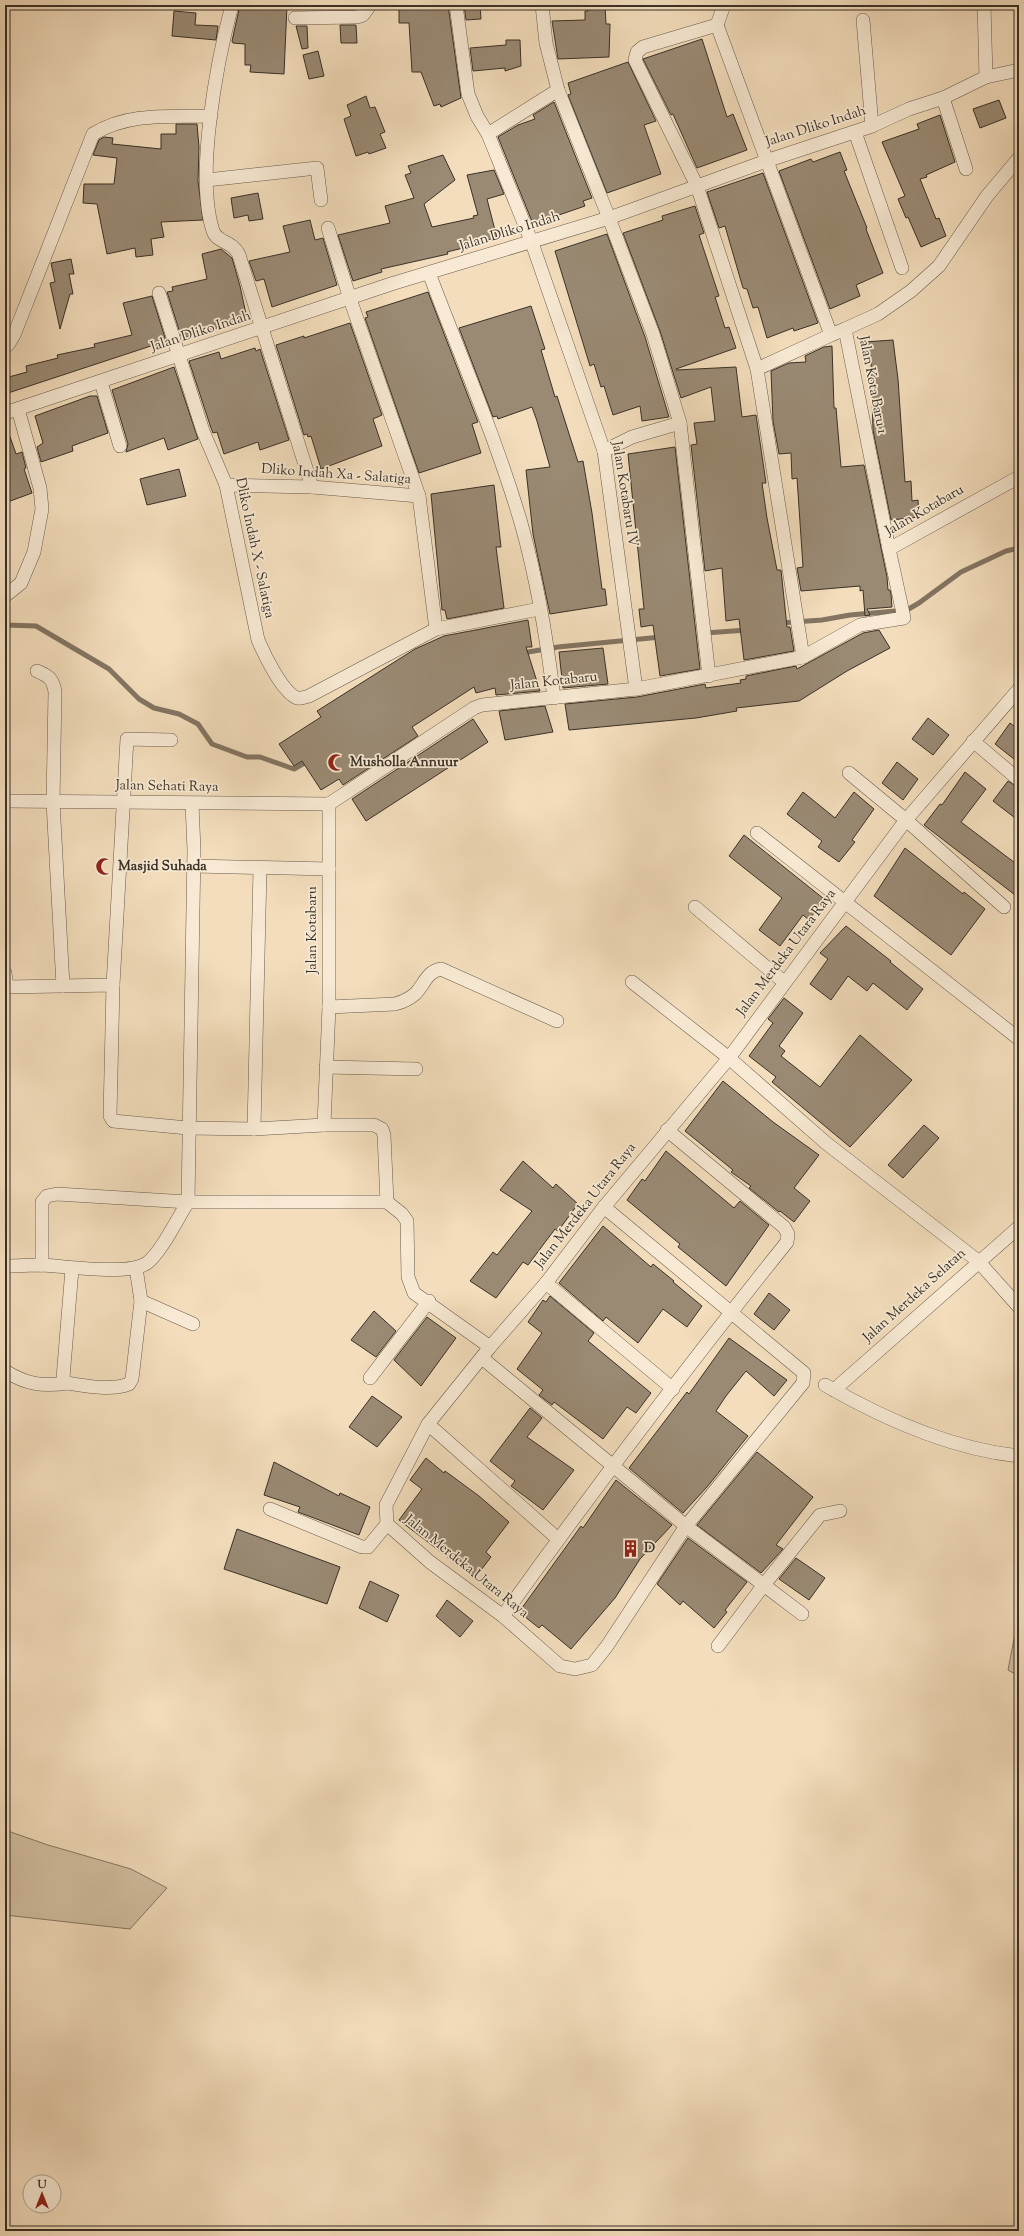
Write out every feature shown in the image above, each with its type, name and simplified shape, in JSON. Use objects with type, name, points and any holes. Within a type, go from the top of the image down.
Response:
[{"type":"street","points":[[232,5],[222,41],[211,116],[207,192],[213,230],[216,237],[233,245],[237,251],[312,487]]},
{"type":"street","points":[[295,18],[357,17],[363,15],[370,5]]},
{"type":"street","name":"Jalan Kotabaru IV","points":[[456,5],[468,94],[477,116],[488,134],[532,243],[604,451],[636,689]]},
{"type":"street","points":[[542,5],[546,43],[558,90],[653,334],[680,423],[705,628],[709,676]]},
{"type":"street","points":[[724,5],[717,26],[831,335]]},
{"type":"street","points":[[984,5],[986,77]]},
{"type":"street","points":[[863,20],[872,126]]},
{"type":"street","points":[[717,26],[643,46],[637,52],[635,60],[698,186],[757,369],[803,657]]},
{"type":"street","name":"Jalan Dliko Indah","points":[[5,413],[428,273],[532,243],[609,218],[766,161],[872,126],[909,109],[943,98],[986,77],[1019,70]]},
{"type":"street","points":[[488,134],[558,90]]},
{"type":"street","points":[[943,98],[966,169]]},
{"type":"street","points":[[5,346],[8,345],[14,335],[93,134],[105,127],[128,119],[211,116]]},
{"type":"street","points":[[855,132],[902,268]]},
{"type":"street","points":[[845,329],[878,314],[910,291],[939,266],[987,196],[1019,158]]},
{"type":"street","points":[[207,180],[316,168],[321,200]]},
{"type":"street","points":[[328,228],[350,299],[419,496],[436,629],[539,609]]},
{"type":"street","points":[[428,273],[509,484],[530,557],[539,609],[547,643],[554,698]]},
{"type":"street","name":"Dliko Indah X - Salatiga","points":[[159,293],[203,431],[226,485],[258,640],[278,676],[293,696],[300,699],[309,696],[436,629]]},
{"type":"street","name":"Jalan Kota Baru 1","points":[[757,369],[845,329],[889,550]]},
{"type":"street","points":[[101,382],[120,446]]},
{"type":"street","points":[[5,596],[20,583],[34,552],[42,509],[40,488],[18,409]]},
{"type":"street","points":[[604,451],[632,437],[680,423]]},
{"type":"street","name":"Jalan Kotabaru","points":[[324,1124],[329,1007],[329,804],[474,708],[482,705],[636,689],[803,657],[860,625],[904,618],[889,550],[1019,477]]},
{"type":"street","name":"Dliko Indah Xa - Salatiga","points":[[226,485],[312,487],[419,496]]},
{"type":"street","points":[[37,671],[48,675],[53,681],[55,692],[53,802],[63,986]]},
{"type":"street","name":"Jalan Merdeka Utara Raya","points":[[804,1372],[803,1383],[686,1526],[595,1663],[575,1669],[560,1666],[502,1616],[430,1562],[387,1524],[386,1506],[428,1424],[490,1347],[546,1283],[604,1207],[667,1130],[729,1058],[784,982],[906,820],[1019,689]]},
{"type":"street","points":[[171,740],[127,739],[113,985],[111,1118],[116,1122],[188,1128],[254,1129],[324,1124],[374,1125],[382,1129],[384,1135],[387,1202]]},
{"type":"street","points":[[973,741],[1019,780]]},
{"type":"street","points":[[849,773],[906,820],[1004,907]]},
{"type":"street","name":"Jalan Sehati Raya","points":[[5,801],[192,804],[329,804]]},
{"type":"street","points":[[5,1266],[42,1265],[72,1269],[136,1268],[147,1263],[157,1251],[188,1202],[188,1128],[194,866],[192,804]]},
{"type":"street","points":[[757,833],[1019,1039]]},
{"type":"street","points":[[194,866],[260,869],[330,869]]},
{"type":"street","points":[[254,1129],[260,869]]},
{"type":"street","points":[[695,907],[784,982]]},
{"type":"street","points":[[329,1007],[395,1004],[404,1001],[416,993],[429,974],[442,969],[557,1021]]},
{"type":"street","points":[[5,973],[7,987],[113,985]]},
{"type":"street","points":[[632,982],[729,1058],[826,1143],[978,1262],[1019,1307]]},
{"type":"street","points":[[326,1067],[416,1069]]},
{"type":"street","points":[[502,1616],[558,1539],[732,1311],[787,1242],[787,1231],[667,1130]]},
{"type":"street","points":[[42,1265],[42,1202],[47,1196],[57,1194],[188,1202],[387,1202],[407,1220],[410,1283],[414,1293],[428,1301],[490,1347]]},
{"type":"street","points":[[604,1207],[732,1311],[804,1372],[825,1385],[877,1414],[920,1431],[962,1444],[1019,1456]]},
{"type":"street","name":"Jalan Merdeka Selatan","points":[[825,1385],[978,1262],[1019,1227]]},
{"type":"street","points":[[5,1371],[20,1380],[38,1385],[67,1383],[118,1386],[129,1384],[132,1379],[141,1301],[136,1268]]},
{"type":"street","points":[[67,1383],[63,1375],[72,1269]]},
{"type":"street","points":[[546,1283],[673,1389]]},
{"type":"street","points":[[141,1301],[193,1324]]},
{"type":"street","points":[[370,1378],[428,1301]]},
{"type":"street","points":[[482,1358],[686,1526],[762,1586],[802,1614]]},
{"type":"street","points":[[428,1424],[558,1539]]},
{"type":"street","points":[[270,1509],[362,1547],[368,1547],[387,1524]]},
{"type":"street","points":[[718,1646],[762,1586],[820,1515],[840,1511]]},
{"type":"shaded area","points":[[1019,1613],[1019,1676],[1008,1670]]},
{"type":"shaded area","points":[[5,1830],[48,1845],[131,1869],[167,1888],[130,1929],[5,1915]]},
{"type":"building","points":[[240,5],[287,5],[284,74],[250,72],[251,65],[245,65],[245,44],[233,43],[232,41]]},
{"type":"building","points":[[399,5],[448,5],[461,98],[441,107],[440,104],[434,106],[421,72],[412,72],[409,23],[399,23]]},
{"type":"building","points":[[464,5],[480,5],[481,19],[466,20]]},
{"type":"building","points":[[588,5],[605,5],[606,24],[610,24],[609,57],[558,59],[552,21],[585,20],[585,11],[588,11]]},
{"type":"building","points":[[174,11],[196,13],[195,25],[218,26],[216,40],[172,36]]},
{"type":"building","points":[[340,25],[356,25],[357,43],[341,43]]},
{"type":"building","points":[[296,26],[307,26],[308,48],[302,49]]},
{"type":"building","points":[[702,39],[727,117],[733,114],[747,150],[697,168],[673,114],[671,115],[643,59]]},
{"type":"building","points":[[506,40],[520,40],[521,66],[505,71],[505,68],[473,71],[470,48],[506,45]]},
{"type":"building","points":[[318,51],[324,76],[309,79],[303,55]]},
{"type":"building","points":[[628,62],[656,121],[644,125],[661,174],[607,193],[568,95],[571,94],[568,83]]},
{"type":"building","points":[[366,96],[370,108],[375,107],[385,132],[380,134],[386,148],[369,154],[368,152],[356,156],[344,119],[351,116],[347,105]]},
{"type":"building","points":[[999,100],[1006,118],[980,128],[973,109]]},
{"type":"building","points":[[554,102],[592,198],[583,201],[585,206],[533,224],[498,137],[518,125],[535,119],[533,115]]},
{"type":"building","points":[[940,115],[955,162],[926,175],[927,177],[920,179],[936,219],[939,218],[946,236],[921,247],[908,217],[906,218],[898,199],[905,196],[882,142],[919,129],[917,124]]},
{"type":"building","points":[[176,124],[197,124],[199,147],[198,181],[203,220],[161,222],[164,237],[151,239],[153,255],[136,257],[135,248],[107,254],[97,204],[83,203],[84,184],[114,184],[117,158],[93,155],[99,140],[104,137],[113,138],[112,144],[161,149],[161,134],[176,134]]},
{"type":"building","points":[[840,152],[847,170],[844,171],[883,273],[856,285],[860,296],[830,309],[779,171],[811,159],[813,162]]},
{"type":"building","points":[[443,155],[455,180],[424,204],[432,227],[474,218],[473,216],[478,215],[467,175],[494,170],[504,194],[487,199],[497,238],[470,244],[471,246],[447,252],[448,254],[381,269],[382,272],[353,281],[338,235],[390,223],[385,206],[414,198],[405,175],[411,173],[408,166]]},
{"type":"building","points":[[763,173],[818,323],[794,331],[793,328],[767,338],[758,307],[753,308],[747,289],[743,288],[725,226],[719,228],[707,192]]},
{"type":"building","points":[[258,193],[263,219],[249,221],[248,215],[234,218],[231,198]]},
{"type":"building","points":[[695,206],[704,233],[699,235],[719,296],[715,297],[725,328],[729,327],[736,348],[676,370],[736,367],[742,417],[756,415],[766,483],[762,483],[767,518],[777,570],[781,570],[787,627],[790,627],[794,651],[744,660],[739,619],[726,621],[722,568],[705,571],[691,445],[697,444],[694,423],[715,421],[711,387],[681,398],[660,331],[623,233],[663,220],[662,216]]},
{"type":"building","points":[[310,220],[315,240],[323,238],[337,285],[272,307],[264,279],[256,281],[249,261],[290,252],[283,226]]},
{"type":"building","points":[[607,234],[645,337],[669,417],[642,421],[640,406],[613,415],[604,386],[601,387],[594,364],[590,366],[555,251]]},
{"type":"building","points":[[221,249],[232,258],[247,319],[184,338],[184,335],[181,336],[167,292],[173,291],[172,287],[207,279],[202,254]]},
{"type":"building","points":[[71,259],[74,274],[69,274],[73,294],[70,294],[60,329],[50,283],[55,282],[51,263]]},
{"type":"building","points":[[428,292],[478,422],[472,424],[481,453],[419,473],[365,318],[368,317],[366,312]]},
{"type":"building","points":[[152,296],[166,341],[5,394],[5,378],[27,372],[26,366],[58,358],[57,355],[95,347],[94,344],[132,335],[123,303]]},
{"type":"building","points":[[531,306],[545,349],[541,350],[555,397],[557,396],[578,462],[583,461],[592,513],[602,589],[605,589],[607,605],[550,614],[533,534],[526,470],[550,467],[537,421],[532,407],[498,419],[497,416],[493,417],[459,328]]},
{"type":"building","points":[[350,323],[382,415],[373,419],[382,446],[321,469],[311,436],[308,437],[307,434],[304,435],[276,345],[304,336],[304,338]]},
{"type":"building","points":[[893,340],[898,379],[905,482],[911,481],[912,501],[918,500],[919,517],[891,520],[873,430],[871,360],[865,360],[864,342]]},
{"type":"building","points":[[832,346],[834,408],[836,408],[841,467],[864,465],[887,577],[888,590],[890,590],[891,594],[892,607],[867,609],[870,615],[865,616],[863,590],[860,591],[860,586],[801,591],[797,568],[803,567],[797,478],[792,479],[791,453],[779,454],[773,421],[771,371],[789,363],[806,362],[805,356],[824,347]]},
{"type":"building","points":[[255,348],[256,351],[260,349],[289,440],[260,450],[258,442],[224,454],[217,432],[213,433],[211,428],[189,361],[219,352],[221,359]]},
{"type":"building","points":[[174,367],[198,439],[168,450],[164,438],[126,452],[128,444],[112,390]]},
{"type":"building","points":[[90,396],[97,396],[108,433],[72,446],[73,451],[41,462],[37,447],[43,443],[35,416]]},
{"type":"building","points":[[7,428],[16,454],[22,452],[26,468],[24,469],[32,493],[5,503],[5,429]]},
{"type":"building","points":[[675,447],[700,669],[660,676],[653,625],[641,627],[639,609],[644,609],[628,454]]},
{"type":"building","points":[[179,469],[186,496],[147,505],[140,479]]},
{"type":"building","points":[[494,485],[501,547],[496,547],[504,608],[447,619],[445,610],[442,610],[431,494]]},
{"type":"building","points":[[528,620],[532,647],[526,647],[540,691],[496,695],[495,688],[476,693],[474,687],[412,727],[418,736],[343,785],[339,779],[321,790],[302,761],[294,766],[279,744],[321,717],[317,711],[415,649],[444,636]]},
{"type":"building","points":[[879,630],[890,648],[847,671],[799,701],[736,708],[737,711],[696,718],[569,730],[565,704],[637,697],[705,684],[706,688],[741,683],[740,680],[746,679],[746,676],[796,666],[797,669],[863,633]]},
{"type":"building","points":[[603,648],[608,684],[563,688],[559,652]]},
{"type":"building","points":[[545,706],[553,732],[505,740],[499,711]]},
{"type":"building","points":[[928,718],[949,735],[933,755],[912,739]]},
{"type":"building","points":[[473,719],[488,742],[366,821],[352,799]]},
{"type":"building","points":[[1010,723],[1019,730],[1019,763],[995,744]]},
{"type":"building","points":[[897,762],[918,779],[903,800],[882,783]]},
{"type":"building","points":[[965,772],[986,789],[961,822],[1019,866],[1019,898],[924,825],[940,804],[942,805]]},
{"type":"building","points":[[1008,781],[1019,788],[1019,821],[993,801]]},
{"type":"building","points":[[803,792],[835,818],[854,792],[874,809],[852,840],[855,842],[839,862],[818,847],[822,841],[787,814]]},
{"type":"building","points":[[744,835],[824,899],[809,920],[803,915],[780,946],[759,930],[782,898],[729,856]]},
{"type":"building","points":[[905,848],[963,894],[964,892],[985,909],[951,955],[874,896]]},
{"type":"building","points":[[846,926],[891,961],[890,962],[923,989],[907,1010],[873,983],[867,991],[848,976],[831,1000],[810,984],[828,959],[820,953]]},
{"type":"building","points":[[784,998],[803,1013],[779,1046],[785,1051],[781,1056],[820,1087],[860,1035],[912,1080],[850,1147],[772,1082],[776,1077],[749,1056],[773,1023],[768,1019]]},
{"type":"building","points":[[723,1081],[773,1122],[819,1155],[794,1188],[810,1201],[794,1222],[749,1188],[751,1186],[731,1172],[733,1170],[685,1131]]},
{"type":"building","points":[[924,1125],[939,1138],[903,1178],[888,1165]]},
{"type":"building","points":[[666,1151],[734,1208],[740,1201],[769,1225],[726,1286],[678,1247],[680,1244],[627,1200],[642,1179],[645,1181]]},
{"type":"building","points":[[523,1161],[553,1188],[556,1184],[578,1204],[558,1231],[555,1229],[528,1265],[523,1262],[496,1298],[470,1281],[493,1252],[497,1255],[532,1211],[500,1190]]},
{"type":"building","points":[[603,1226],[651,1267],[653,1264],[702,1306],[687,1327],[663,1309],[638,1343],[606,1317],[603,1321],[559,1283]]},
{"type":"building","points":[[769,1293],[790,1310],[774,1330],[754,1314]]},
{"type":"building","points":[[550,1296],[594,1333],[588,1341],[651,1393],[636,1413],[627,1407],[603,1439],[554,1402],[552,1405],[539,1395],[543,1390],[517,1369],[542,1333],[528,1322],[543,1300],[546,1302]]},
{"type":"building","points":[[374,1311],[396,1331],[376,1357],[351,1340]]},
{"type":"building","points":[[427,1317],[456,1338],[421,1386],[394,1360]]},
{"type":"building","points":[[729,1338],[787,1380],[774,1396],[746,1371],[726,1396],[716,1411],[748,1436],[707,1487],[683,1513],[629,1468],[687,1392],[689,1394]]},
{"type":"building","points":[[372,1396],[402,1417],[377,1447],[349,1427]]},
{"type":"building","points":[[530,1408],[542,1418],[527,1437],[574,1470],[543,1510],[511,1486],[515,1481],[490,1461]]},
{"type":"building","points":[[757,1452],[813,1497],[776,1545],[783,1549],[761,1573],[697,1525]]},
{"type":"building","points":[[426,1458],[444,1473],[445,1471],[479,1496],[509,1522],[486,1552],[491,1557],[475,1578],[399,1520],[422,1489],[410,1480]]},
{"type":"building","points":[[274,1462],[339,1496],[340,1493],[370,1507],[359,1535],[298,1512],[300,1507],[264,1495]]},
{"type":"building","points":[[616,1480],[672,1525],[640,1559],[615,1598],[571,1649],[542,1625],[539,1628],[519,1612],[581,1526],[583,1528]]},
{"type":"building","points":[[237,1529],[340,1567],[327,1604],[224,1569]]},
{"type":"building","points":[[688,1538],[747,1582],[725,1610],[727,1612],[714,1628],[683,1601],[680,1605],[657,1584]]},
{"type":"building","points":[[796,1558],[825,1578],[809,1600],[779,1579]]},
{"type":"building","points":[[370,1581],[399,1595],[387,1622],[359,1608]]},
{"type":"building","points":[[447,1600],[473,1621],[460,1637],[436,1616]]},
{"type":"waterway","points":[[780,623],[822,620],[850,615],[907,610],[961,572],[1006,551],[1019,548]]},
{"type":"waterway","points":[[5,625],[36,626],[109,669],[139,699],[154,708],[179,714],[198,724],[212,744],[247,757],[260,757],[294,769],[308,761]]},
{"type":"waterway","points":[[705,633],[747,630]]},
{"type":"waterway","points":[[522,653],[558,647],[661,637]]},
{"type":"place","name":"Musholla Annuur","points":[[337,763]]},
{"type":"place","name":"Masjid Suhada","points":[[105,867]]},
{"type":"place","name":"D","points":[[631,1549]]}]
